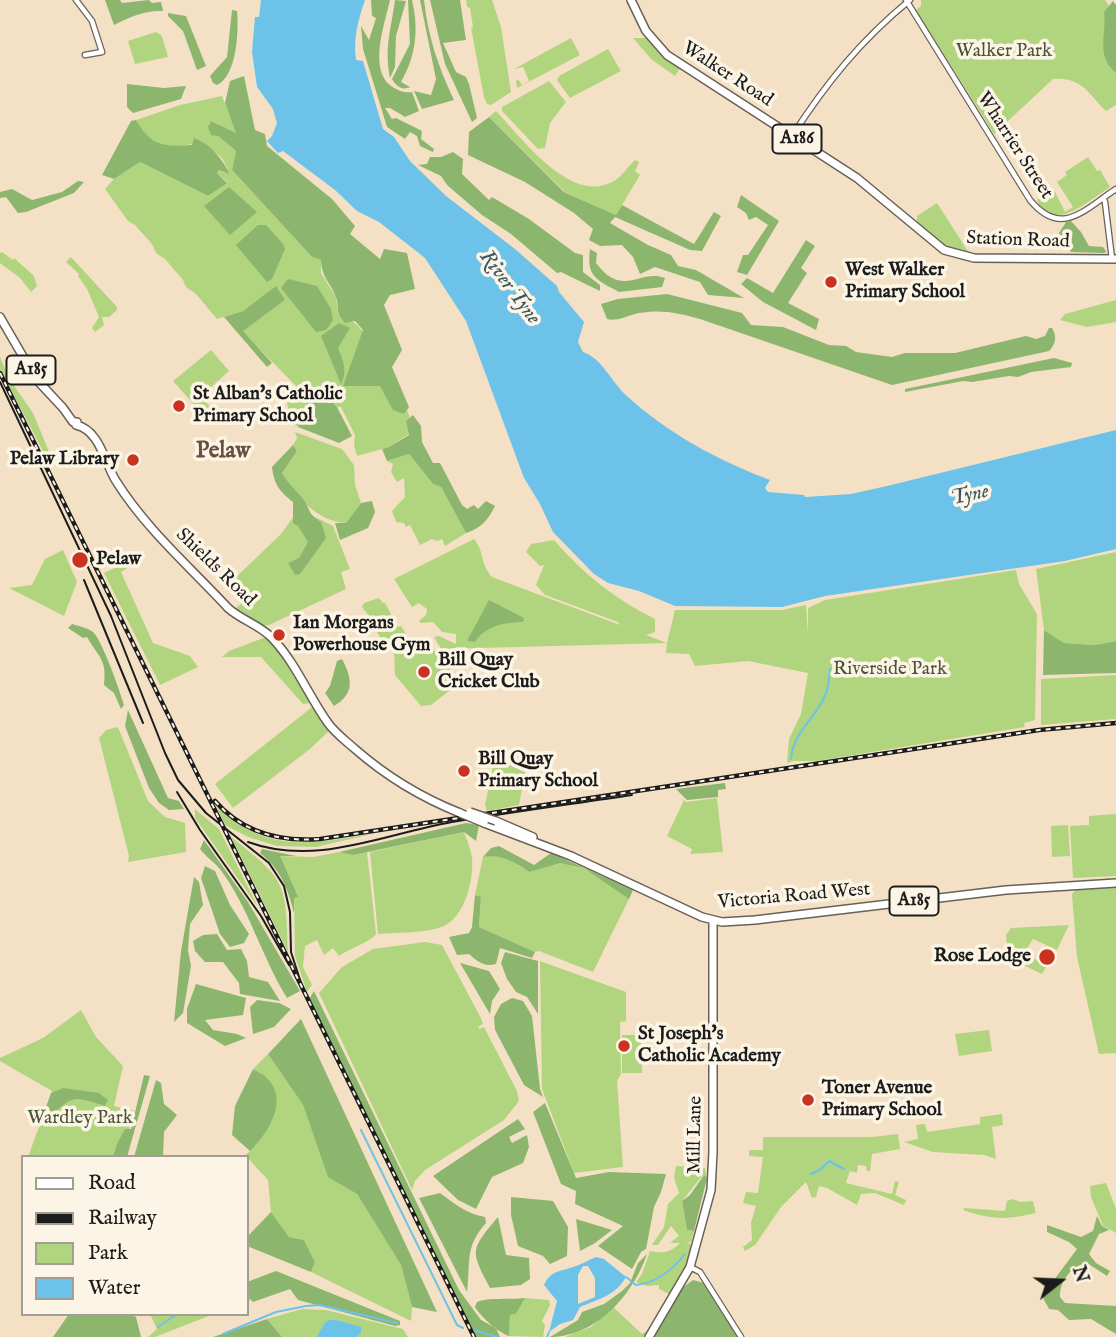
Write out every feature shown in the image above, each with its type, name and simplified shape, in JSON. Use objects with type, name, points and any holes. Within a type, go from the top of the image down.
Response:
[{"type":"main road","name":"Walker Road","points":[[631,0],[643,27],[663,51],[864,184],[924,235]]},
{"type":"main road","name":"Station Road","points":[[924,235],[944,250],[968,257],[1114,259]]},
{"type":"main road","name":"Shields Road","points":[[0,317],[36,379],[64,408],[75,424],[85,429],[93,438],[117,482],[160,536],[228,608],[266,632],[278,645],[295,666],[330,726],[381,771],[428,798]]},
{"type":"main road","name":"A185","points":[[428,798],[470,812],[495,824]]},
{"type":"main road","name":"A185","points":[[428,798],[484,823],[495,824]]},
{"type":"main road","name":"Victoria Road West","points":[[495,824],[550,844],[713,920],[755,920],[1006,890],[1116,883]]},
{"type":"main road","name":"Mill Lane","points":[[649,1337],[690,1267],[711,1191],[713,920]]},
{"type":"street","points":[[76,0],[92,21],[102,52],[85,55]]},
{"type":"street","points":[[792,136],[844,62],[908,1]]},
{"type":"street","name":"Wharrier Street","points":[[908,1],[1039,211],[1058,220],[1070,218],[1116,189]]},
{"type":"street","points":[[1103,198],[1114,259]]},
{"type":"street","points":[[690,1267],[700,1272],[741,1337]]},
{"type":"green space","points":[[105,0],[120,0],[122,3],[149,0],[152,3],[161,2],[163,11],[144,13],[114,25]]},
{"type":"green space","points":[[371,0],[390,0],[380,45],[380,69],[391,86],[404,92],[412,92],[419,111],[405,117],[385,108],[392,119],[396,118],[422,131],[421,139],[434,149],[433,152],[420,146],[417,136],[410,132],[405,139],[387,127],[363,49],[361,26],[369,40],[376,18],[372,16]]},
{"type":"green space","points":[[395,0],[406,1],[396,36],[395,67],[390,78],[388,48]]},
{"type":"green space","points":[[408,0],[412,0],[416,32],[410,62],[401,82],[410,87],[402,88],[392,79],[410,44]]},
{"type":"green space","points":[[420,0],[424,0],[434,51],[454,100],[422,109],[414,91],[431,95],[436,79]]},
{"type":"green space","points":[[430,0],[460,0],[466,40],[443,43],[456,72],[466,77],[469,84],[477,118],[472,122],[445,64]]},
{"type":"green space","points":[[466,0],[492,0],[501,27],[511,92],[491,105],[487,104],[484,97],[471,28],[470,8],[467,7]]},
{"type":"green space","name":"Walker Park","points":[[921,0],[1105,0],[1116,16],[1116,105],[1106,111],[1078,84],[1053,79],[994,134],[916,10],[921,6]]},
{"type":"green space","points":[[1113,1],[1116,5],[1116,73],[1106,59],[1103,44],[1104,12]]},
{"type":"green space","points":[[232,10],[237,11],[238,29],[233,63],[224,80],[217,85],[210,76],[227,57]]},
{"type":"green space","points":[[168,13],[186,16],[206,66],[197,70],[183,31]]},
{"type":"green space","points":[[156,32],[162,36],[168,57],[135,64],[128,41]]},
{"type":"green space","points":[[571,38],[580,55],[517,88],[518,79],[522,85],[529,81],[523,67],[514,69]]},
{"type":"green space","points":[[633,38],[646,38],[661,55],[680,68],[675,76],[651,59]]},
{"type":"green space","points":[[608,49],[621,71],[570,98],[557,80],[559,76]]},
{"type":"green space","points":[[244,76],[255,130],[265,134],[267,146],[332,199],[355,226],[350,234],[380,259],[384,249],[407,253],[415,289],[390,295],[384,305],[402,350],[392,367],[409,407],[404,414],[393,410],[380,386],[343,386],[363,330],[355,321],[345,323],[338,312],[336,297],[325,276],[321,260],[312,257],[232,170],[236,151],[218,136],[211,135],[208,127],[211,121],[236,133],[225,103],[230,81]]},
{"type":"green space","points":[[549,81],[566,102],[550,123],[545,148],[538,149],[502,111],[502,107]]},
{"type":"green space","points":[[127,84],[164,88],[186,86],[181,99],[133,113],[127,107]]},
{"type":"green space","points":[[222,96],[237,134],[211,121],[218,136],[236,151],[232,170],[312,257],[321,260],[321,273],[336,297],[338,314],[359,327],[368,343],[380,385],[404,414],[407,410],[410,417],[406,421],[409,434],[389,447],[357,456],[355,435],[341,407],[311,391],[298,427],[287,419],[287,403],[294,395],[296,386],[242,331],[285,300],[276,287],[243,311],[217,319],[196,294],[186,287],[165,259],[156,253],[152,244],[135,225],[128,221],[105,189],[114,179],[140,162],[208,196],[227,182],[217,173],[219,170],[230,174],[222,158],[201,141],[180,146],[157,143],[145,136],[136,120],[180,105]]},
{"type":"green space","points":[[496,111],[548,165],[580,184],[596,186],[612,182],[635,160],[639,162],[635,171],[640,175],[616,215],[565,192],[489,117]]},
{"type":"green space","points":[[489,117],[564,192],[616,215],[622,205],[694,244],[714,212],[721,216],[702,251],[690,250],[615,217],[610,223],[671,255],[678,266],[696,270],[744,298],[708,295],[700,282],[655,267],[640,274],[633,257],[622,245],[600,246],[589,240],[593,229],[574,213],[525,182],[468,155],[469,132]]},
{"type":"green space","points":[[136,120],[147,135],[159,143],[173,146],[192,145],[194,138],[206,144],[220,158],[230,174],[219,170],[217,173],[227,183],[208,196],[140,162],[114,179],[102,175],[131,121]]},
{"type":"green space","points":[[453,152],[463,159],[462,174],[489,200],[492,197],[529,219],[575,253],[583,255],[583,272],[600,285],[600,291],[561,272],[557,273],[511,234],[482,215],[447,185],[441,176],[418,165],[427,164],[430,157],[441,157]]},
{"type":"green space","points":[[1088,157],[1110,187],[1072,212],[1052,215],[1043,210],[1037,200],[1051,190],[1054,190],[1065,212],[1073,207],[1057,182],[1067,175],[1065,172]]},
{"type":"green space","points":[[78,181],[84,182],[74,193],[26,212],[18,213],[6,197],[0,198],[0,192],[12,189],[32,200],[62,192]]},
{"type":"green space","points":[[229,187],[257,212],[230,235],[204,206]]},
{"type":"green space","points":[[741,195],[779,221],[747,275],[737,272],[743,255],[748,255],[768,225],[756,217],[749,220],[746,213],[737,207]]},
{"type":"green space","points":[[937,203],[969,253],[945,246],[917,223],[917,216]]},
{"type":"green space","points":[[1071,221],[1089,246],[1103,247],[1105,253],[1071,252],[1059,233],[1066,222]]},
{"type":"green space","points":[[258,225],[266,225],[285,249],[272,279],[267,282],[236,245]]},
{"type":"green space","points":[[806,240],[815,246],[801,268],[807,273],[788,303],[819,319],[816,330],[763,302],[741,284],[747,278],[773,293]]},
{"type":"green space","points":[[590,249],[597,253],[596,263],[615,279],[623,281],[656,276],[665,278],[662,287],[619,292],[592,272]]},
{"type":"green space","points":[[2,252],[13,260],[14,258],[34,276],[37,286],[31,292],[20,278],[0,263]]},
{"type":"green space","points":[[71,257],[117,307],[109,317],[102,317],[104,325],[95,332],[92,328],[99,317],[79,274],[66,262]]},
{"type":"green space","points":[[288,279],[317,286],[331,309],[333,320],[326,330],[316,332],[281,288]]},
{"type":"green space","points":[[276,286],[285,300],[243,331],[272,363],[267,367],[224,317],[243,311]]},
{"type":"green space","points":[[667,294],[742,313],[751,325],[783,327],[829,345],[846,346],[856,352],[892,357],[905,353],[955,353],[1026,336],[1036,339],[1045,336],[1049,328],[1054,331],[1055,340],[1049,351],[892,385],[685,315],[655,311],[615,320],[607,319],[601,304],[618,299]]},
{"type":"green space","points":[[1116,300],[1116,322],[1087,327],[1060,320],[1065,314]]},
{"type":"green space","points":[[339,323],[350,328],[338,348],[344,370],[341,384],[321,336]]},
{"type":"green space","points":[[211,350],[229,371],[201,396],[212,409],[204,416],[173,381]]},
{"type":"green space","points":[[0,357],[10,380],[33,413],[50,454],[46,457],[0,369]]},
{"type":"green space","points":[[1054,358],[1072,363],[1071,367],[1031,372],[1018,377],[963,381],[905,392],[905,389]]},
{"type":"green space","points":[[320,388],[337,407],[352,436],[339,443],[298,427],[311,391]]},
{"type":"green space","points":[[413,415],[421,426],[422,442],[433,463],[440,463],[462,505],[467,509],[474,505],[478,509],[486,501],[495,506],[487,519],[476,529],[466,533],[441,487],[433,484],[409,454],[387,461],[382,449],[409,435],[406,421]]},
{"type":"green space","points":[[295,432],[342,449],[354,465],[355,485],[361,503],[346,523],[326,518],[308,506],[282,473],[297,451],[293,445],[297,438]]},
{"type":"green space","points":[[293,445],[297,451],[282,473],[321,522],[326,538],[300,574],[295,575],[288,563],[299,558],[308,542],[293,523],[293,502],[278,487],[272,467]]},
{"type":"green space","points":[[409,454],[433,484],[441,487],[466,533],[445,546],[442,539],[432,539],[420,545],[410,525],[406,527],[404,523],[396,522],[392,511],[405,497],[404,478],[397,482],[391,472],[393,464],[387,461]]},
{"type":"green space","points":[[372,501],[375,512],[368,528],[340,540],[335,523],[346,523],[361,503]]},
{"type":"green space","points":[[299,509],[333,526],[350,569],[341,572],[346,589],[262,626],[235,609],[245,600],[231,582],[281,534]]},
{"type":"green space","points":[[474,539],[492,577],[620,625],[545,595],[536,585],[544,565],[540,566],[526,552],[531,544],[554,540],[600,585],[655,619],[655,632],[646,635],[667,643],[441,649],[434,637],[439,636],[456,644],[456,634],[442,632],[433,622],[421,623],[419,621],[426,615],[427,609],[419,603],[412,607],[394,579]]},
{"type":"green space","points":[[63,550],[77,582],[64,616],[9,588],[32,585],[45,559]]},
{"type":"green space","points":[[1116,552],[1116,641],[1095,645],[1064,643],[1044,630],[1036,569]]},
{"type":"green space","points":[[135,558],[133,564],[121,572],[153,643],[190,656],[198,667],[160,685],[104,573]]},
{"type":"green space","name":"Riverside Park","points":[[1016,570],[1019,584],[1037,614],[1035,720],[1024,723],[1025,727],[817,761],[787,763],[789,739],[801,714],[808,673],[748,661],[695,666],[689,654],[666,653],[675,610],[782,610],[806,605],[808,635],[808,608],[825,600]]},
{"type":"green space","points":[[379,598],[410,640],[384,643],[375,629],[378,627],[362,607],[364,603]]},
{"type":"green space","points":[[489,600],[524,618],[523,622],[496,626],[484,632],[475,642],[467,641]]},
{"type":"green space","points":[[72,624],[93,632],[97,637],[122,698],[124,705],[121,709],[114,693],[104,685],[101,659],[87,637],[83,638],[68,628]]},
{"type":"green space","points":[[1044,630],[1064,643],[1095,645],[1116,641],[1116,673],[1043,675]]},
{"type":"green space","points":[[266,637],[290,665],[311,703],[303,704],[261,657],[222,657],[229,651]]},
{"type":"green space","name":"Bill Quay Cricket Club","points":[[428,642],[451,670],[458,684],[431,705],[421,706],[395,675],[394,650],[403,644]]},
{"type":"green space","points":[[342,659],[350,686],[345,697],[334,706],[325,693],[330,686],[337,661]]},
{"type":"green space","points":[[1116,675],[1116,719],[1041,725],[1041,679]]},
{"type":"green space","points":[[316,704],[331,729],[310,749],[233,808],[215,784]]},
{"type":"green space","points":[[128,710],[168,798],[179,801],[184,809],[169,810],[159,803],[149,788],[125,726]]},
{"type":"green space","points":[[118,727],[148,801],[165,817],[185,823],[186,852],[128,862],[129,856],[99,738],[106,730]]},
{"type":"green space","points":[[495,756],[526,767],[519,805],[487,811],[485,805]]},
{"type":"green space","points":[[725,783],[726,789],[718,790],[718,797],[687,800],[676,789]]},
{"type":"green space","points":[[717,798],[723,852],[690,854],[692,849],[667,836],[684,800],[686,802]]},
{"type":"green space","points":[[216,805],[253,832],[289,842],[328,841],[372,834],[316,847],[277,846],[248,837],[225,825]]},
{"type":"green space","points":[[195,809],[219,829],[258,907],[195,818]]},
{"type":"green space","points":[[1116,814],[1116,876],[1073,878],[1070,826],[1089,825],[1089,816]]},
{"type":"green space","points":[[466,823],[479,825],[476,841],[464,832],[353,855],[339,852]]},
{"type":"green space","points":[[1068,825],[1070,856],[1052,857],[1051,826]]},
{"type":"green space","points":[[464,832],[471,851],[472,867],[470,887],[458,914],[437,929],[378,934],[370,852]]},
{"type":"green space","points":[[231,837],[263,863],[279,884],[286,911],[288,952]]},
{"type":"green space","points":[[204,840],[248,902],[300,991],[287,998],[238,898],[219,868],[200,849]]},
{"type":"green space","points":[[499,846],[534,865],[551,853],[633,890],[629,899],[584,868],[560,863],[529,872],[502,858],[483,857],[491,848]]},
{"type":"green space","points":[[262,849],[296,856],[280,856],[298,897],[294,898],[294,913],[282,880],[260,853]]},
{"type":"green space","points":[[339,852],[353,855],[367,852],[376,934],[339,956],[333,948],[324,955],[317,940],[305,946],[303,967],[312,985],[307,992],[295,956],[294,898],[297,897],[279,856],[313,857]]},
{"type":"green space","points":[[495,855],[510,860],[529,872],[557,863],[571,864],[598,875],[629,899],[593,972],[539,951],[535,952],[479,927],[481,898],[475,895],[483,857]]},
{"type":"green space","points":[[205,866],[215,871],[230,905],[249,934],[244,943],[230,947],[220,934],[201,878]]},
{"type":"green space","points":[[194,877],[199,882],[203,905],[190,924],[188,950],[191,966],[183,1013],[174,1022],[181,951]]},
{"type":"green space","points":[[1116,888],[1116,1053],[1099,1054],[1077,957],[1072,894],[1077,889]]},
{"type":"green space","points":[[475,895],[481,897],[479,927],[535,952],[532,958],[500,948],[496,964],[488,965],[469,954],[457,955],[449,937],[469,933]]},
{"type":"green space","points":[[1069,925],[1057,950],[1033,939],[1025,952],[1046,967],[1042,974],[1008,958],[1006,935],[1011,928]]},
{"type":"green space","points":[[217,934],[227,950],[241,949],[247,961],[249,977],[268,982],[280,1001],[240,994],[239,983],[223,962],[205,962],[195,951],[193,941],[203,935]]},
{"type":"green space","points":[[425,942],[442,945],[481,1018],[483,1024],[478,1027],[484,1027],[517,1091],[519,1101],[504,1120],[425,1170],[415,1181],[412,1190],[319,993],[342,967],[373,949]]},
{"type":"green space","points":[[505,952],[538,961],[538,1014],[527,997],[516,992],[507,979],[501,963]]},
{"type":"green space","points":[[540,961],[626,992],[626,1021],[620,1022],[621,1074],[617,1081],[623,1167],[574,1173],[542,1089]]},
{"type":"green space","points":[[460,963],[489,971],[500,989],[492,1001],[490,1014]]},
{"type":"green space","points":[[196,984],[246,998],[243,1015],[205,1020],[213,1030],[246,1038],[225,1046],[187,1023],[187,1009]]},
{"type":"green space","points":[[314,991],[459,1290],[481,1320],[496,1328],[500,1337],[475,1337],[309,999]]},
{"type":"green space","points":[[512,998],[523,1001],[532,1016],[543,1097],[524,1085],[495,1030],[494,1017],[501,1004]]},
{"type":"green space","points":[[257,1000],[279,1003],[291,1009],[274,1027],[253,1034],[250,1007]]},
{"type":"green space","name":"Wardley Park","points":[[81,1010],[96,1037],[123,1066],[114,1106],[134,1111],[123,1155],[29,1155],[52,1091],[0,1061],[0,1058],[43,1038]]},
{"type":"green space","points":[[301,1019],[437,1312],[412,1307],[401,1265],[357,1194],[328,1177],[303,1105],[268,1054]]},
{"type":"green space","points":[[989,1030],[992,1051],[959,1056],[955,1034]]},
{"type":"green space","points":[[622,1035],[641,1035],[642,1073],[622,1073]]},
{"type":"green space","points":[[268,1054],[303,1105],[328,1176],[357,1194],[401,1265],[412,1307],[411,1321],[311,1272],[315,1262],[304,1240],[289,1237],[271,1212],[268,1180],[248,1155],[245,1155],[250,1151],[268,1078],[253,1069]]},
{"type":"green space","points":[[253,1069],[266,1077],[274,1087],[276,1107],[269,1126],[250,1151],[232,1135],[235,1106]]},
{"type":"green space","points":[[144,1075],[150,1076],[128,1155],[114,1155],[125,1129],[131,1129]]},
{"type":"green space","points":[[156,1080],[161,1083],[164,1104],[177,1115],[164,1132],[163,1155],[135,1155]]},
{"type":"green space","points":[[63,1088],[99,1093],[108,1100],[105,1106],[82,1099],[70,1100],[42,1119],[51,1093]]},
{"type":"green space","points":[[545,1103],[576,1178],[609,1172],[666,1174],[654,1207],[646,1249],[641,1252],[632,1269],[598,1246],[623,1226],[575,1204],[576,1191],[561,1184],[533,1112]]},
{"type":"green space","points":[[1002,1114],[1003,1125],[992,1127],[996,1159],[984,1155],[933,1152],[904,1142],[918,1139],[916,1125],[925,1124],[927,1132],[980,1124],[980,1117]]},
{"type":"green space","points":[[518,1119],[525,1129],[509,1137],[512,1143],[527,1135],[529,1147],[523,1163],[492,1177],[476,1209],[458,1200],[433,1176]]},
{"type":"green space","points":[[898,1134],[900,1149],[872,1154],[870,1171],[867,1171],[866,1166],[858,1165],[857,1173],[850,1171],[846,1183],[892,1194],[895,1181],[899,1182],[895,1195],[906,1200],[904,1205],[875,1193],[861,1194],[857,1205],[819,1186],[816,1197],[812,1198],[806,1182],[781,1207],[755,1245],[745,1251],[743,1247],[752,1240],[751,1223],[756,1206],[743,1203],[746,1192],[758,1193],[763,1157],[749,1156],[749,1150],[763,1150],[763,1137],[872,1137]]},
{"type":"green space","points":[[676,1166],[705,1168],[707,1178],[703,1175],[682,1201],[687,1230],[694,1231],[691,1242],[686,1242],[693,1245],[682,1276],[669,1294],[659,1289],[659,1285],[647,1286],[636,1282],[642,1274],[650,1251],[666,1252],[680,1243],[670,1243],[679,1236],[671,1226],[658,1245],[652,1245],[664,1227],[668,1204],[679,1193],[674,1178]]},
{"type":"green space","points":[[704,1175],[707,1178],[694,1231],[687,1230],[682,1201],[690,1195]]},
{"type":"green space","points":[[1106,1183],[1116,1209],[1116,1233],[1103,1226],[1091,1197],[1090,1186]]},
{"type":"green space","points":[[440,1193],[467,1211],[485,1217],[486,1223],[471,1248],[467,1292],[419,1198]]},
{"type":"green space","points":[[511,1197],[553,1201],[568,1227],[567,1256],[550,1264],[543,1256],[518,1246],[511,1215]]},
{"type":"green space","points":[[1013,1199],[1020,1202],[1033,1201],[1036,1213],[999,1218],[963,1210],[1005,1211],[1007,1201]]},
{"type":"green space","points":[[271,1212],[289,1237],[304,1240],[315,1262],[311,1272],[248,1246],[248,1236]]},
{"type":"green space","points":[[1097,1216],[1102,1226],[1109,1230],[1099,1234],[1089,1254],[1096,1263],[1110,1271],[1107,1276],[1087,1263],[1081,1264],[1064,1280],[1060,1297],[1065,1303],[1116,1306],[1116,1334],[1091,1319],[1069,1320],[1058,1310],[1049,1309],[1042,1296],[1077,1249],[1069,1242],[1047,1232],[1047,1225],[1081,1237],[1093,1231]]},
{"type":"green space","points":[[498,1217],[506,1255],[529,1258],[530,1279],[521,1285],[490,1288],[476,1258],[478,1244]]},
{"type":"green space","points":[[576,1219],[612,1230],[580,1251]]},
{"type":"green space","points":[[647,1254],[632,1284],[610,1311],[583,1330],[550,1337],[578,1320],[582,1312],[604,1304],[622,1291],[630,1283],[638,1263]]},
{"type":"green space","points":[[276,1271],[400,1321],[400,1325],[395,1326],[298,1300],[290,1289],[253,1302],[248,1297],[248,1282]]},
{"type":"green space","points":[[693,1280],[704,1283],[738,1337],[653,1337],[681,1289]]},
{"type":"green space","points":[[525,1298],[549,1300],[550,1305],[542,1321],[545,1325],[543,1337],[509,1336],[510,1315],[516,1314]]},
{"type":"green space","points":[[525,1298],[516,1314],[510,1315],[509,1336],[490,1324],[475,1307],[477,1302],[482,1300]]},
{"type":"green space","points":[[613,1307],[642,1334],[645,1332],[645,1337],[565,1337],[591,1327]]},
{"type":"green space","points":[[302,1309],[326,1310],[403,1329],[408,1337],[282,1337],[267,1319]]},
{"type":"green space","points":[[68,1316],[134,1316],[141,1337],[53,1337]]},
{"type":"green space","points":[[151,1316],[209,1316],[155,1337],[148,1337],[157,1329]]},
{"type":"green space","points":[[267,1319],[282,1337],[213,1337]]},
{"type":"water","points":[[261,0],[365,0],[357,30],[356,60],[363,61],[383,129],[394,137],[410,161],[446,196],[515,249],[557,286],[584,322],[578,342],[583,352],[601,365],[627,396],[676,434],[713,455],[770,480],[765,488],[768,492],[805,497],[851,494],[1116,430],[1116,549],[1065,561],[825,596],[782,607],[675,606],[639,591],[608,583],[594,574],[553,532],[524,478],[466,321],[425,258],[379,222],[357,211],[335,190],[283,151],[278,153],[267,141],[277,123],[273,109],[257,87],[252,52],[255,17],[259,17]]},
{"type":"water","points":[[596,1257],[604,1259],[626,1277],[612,1293],[580,1307],[573,1320],[560,1324],[549,1332],[557,1301],[544,1285],[547,1280],[556,1272]],"holes":[[[583,1266],[588,1266],[595,1278],[595,1297],[578,1304],[578,1275]]]},
{"type":"water","points":[[329,1320],[361,1327],[361,1333],[356,1337],[317,1337]]},
{"type":"waterway","points":[[791,759],[800,733],[825,696],[830,669]]},
{"type":"waterway","points":[[361,1130],[457,1325],[463,1328]]},
{"type":"waterway","points":[[811,1174],[829,1161],[844,1169]]},
{"type":"waterway","points":[[626,1277],[636,1285],[650,1281],[669,1270],[685,1254]]},
{"type":"waterway","points":[[223,1334],[276,1312],[320,1305],[397,1323]]},
{"type":"waterway","points":[[158,1327],[174,1316]]},
{"type":"waterway","points":[[473,1330],[497,1337]]},
{"type":"waterway","points":[[547,1337],[549,1332]]},
{"type":"tram line","points":[[0,382],[111,616],[178,780],[206,813],[269,863],[284,886],[290,912],[291,952],[302,986]]},
{"type":"tram line","points":[[84,580],[143,723]]},
{"type":"tram line","points":[[177,792],[200,830],[261,916],[289,965]]},
{"type":"tram line","points":[[248,842],[274,849],[324,850],[452,822],[632,795]]},
{"type":"railway","points":[[0,373],[474,1337]]},
{"type":"railway","points":[[215,801],[238,821],[263,833],[291,839],[320,839],[1039,730],[1116,723]]},
{"type":"place","name":"West Walker Primary School","points":[[831,282]]},
{"type":"place","name":"St Alban's Catholic Primary School","points":[[179,406]]},
{"type":"place","name":"Pelaw Library","points":[[133,460]]},
{"type":"place","name":"Pelaw","points":[[80,560]]},
{"type":"place","name":"Ian Morgans Powerhouse Gym","points":[[279,635]]},
{"type":"place","name":"Bill Quay Cricket Club","points":[[424,672]]},
{"type":"place","name":"Bill Quay Primary School","points":[[464,771]]},
{"type":"place","name":"Rose Lodge","points":[[1047,957]]},
{"type":"place","name":"St Joseph's Catholic Academy","points":[[624,1046]]},
{"type":"place","name":"Toner Avenue Primary School","points":[[808,1100]]},
{"type":"district","name":"Pelaw","points":[[223,452]]},
{"type":"water label","name":"River Tyne","points":[[509,288]]},
{"type":"water label","name":"Tyne","points":[[970,496]]}]
